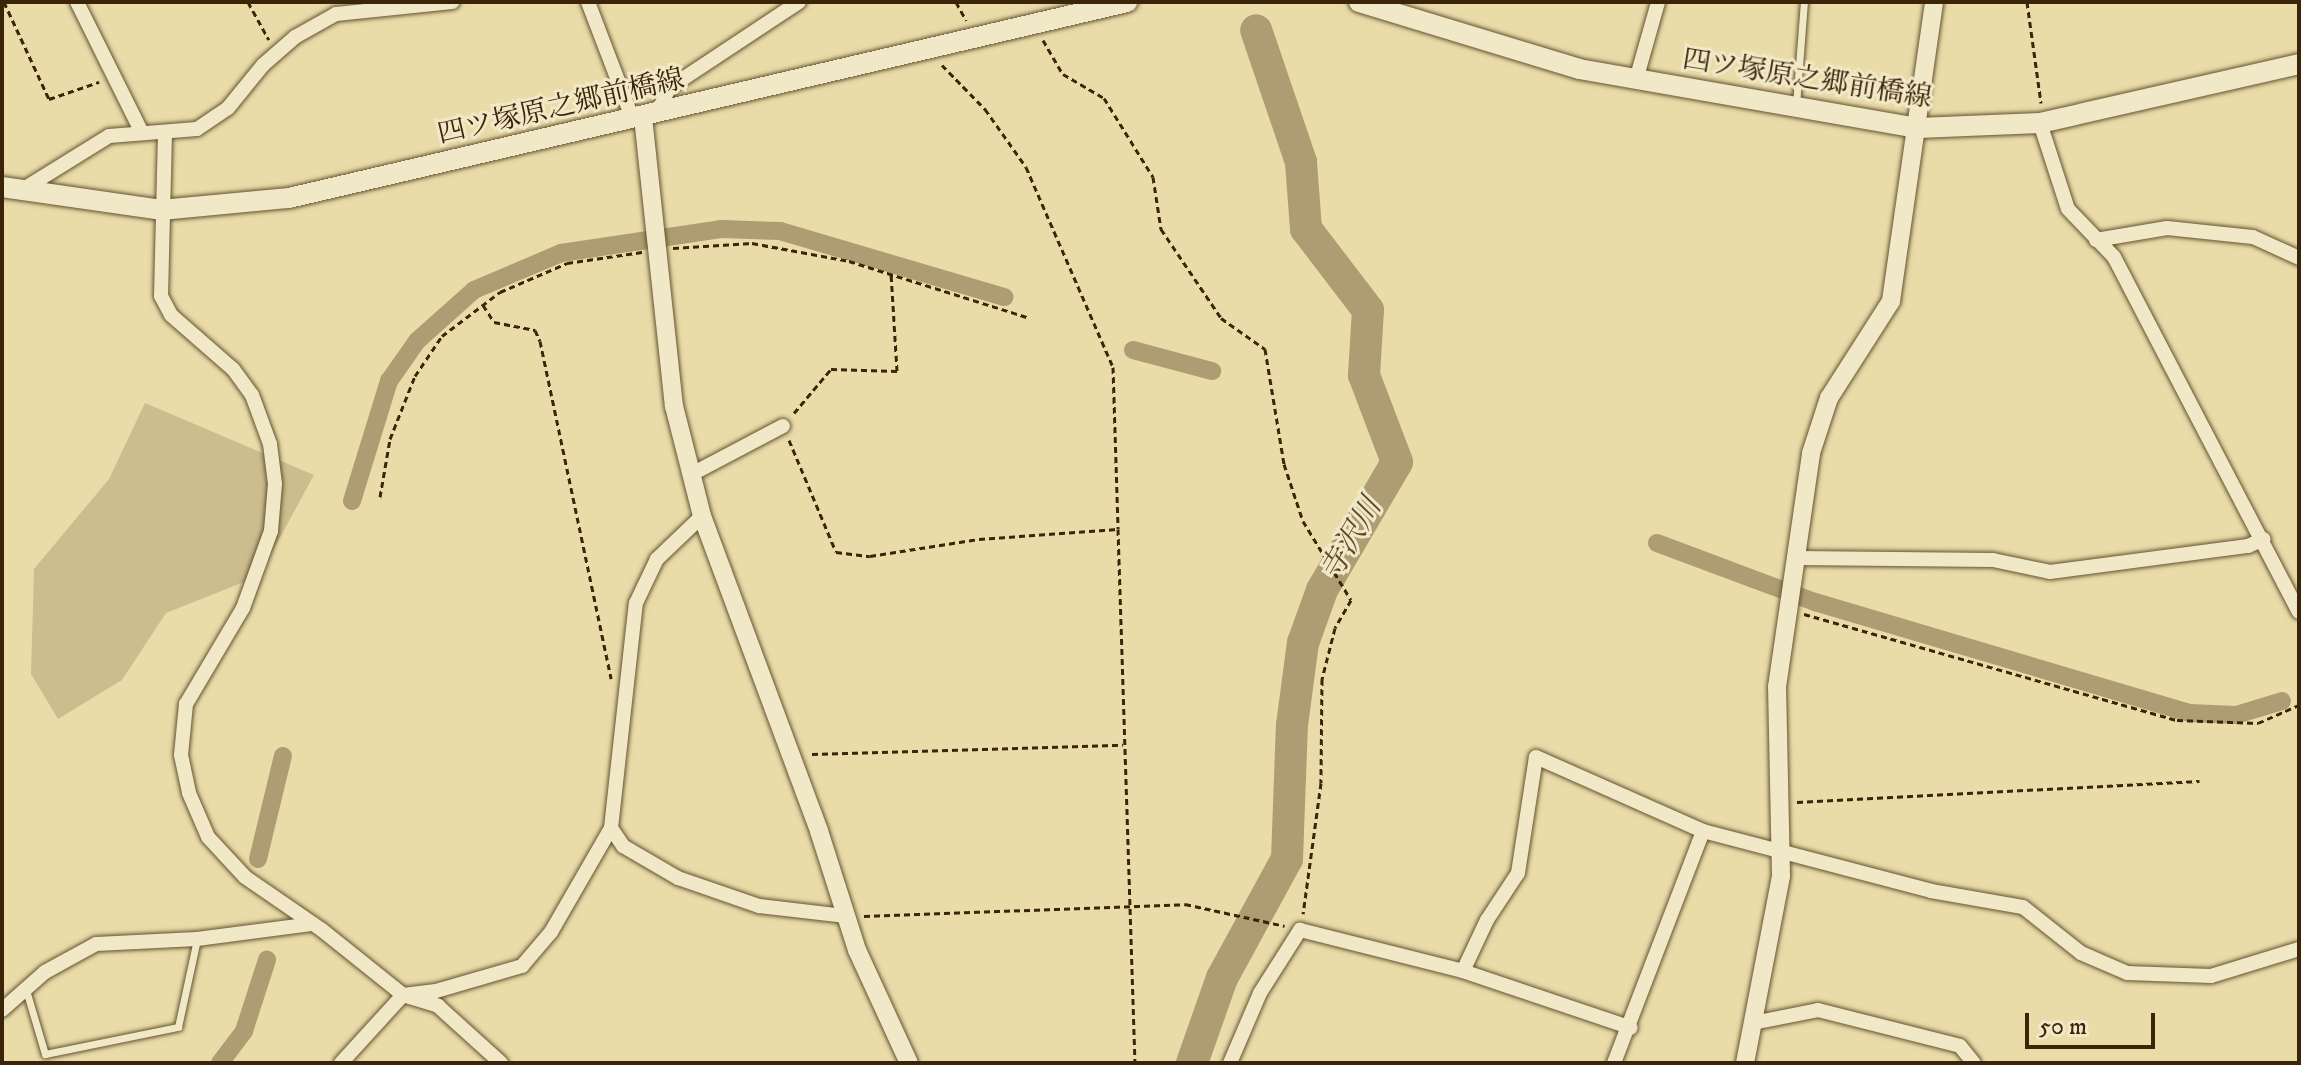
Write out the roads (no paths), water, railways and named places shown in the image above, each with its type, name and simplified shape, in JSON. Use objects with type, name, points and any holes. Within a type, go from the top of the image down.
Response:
[{"type":"main road","name":"四ツ塚原之郷前橋線","points":[[12,189],[161,210],[289,198],[1034,27],[1127,2]]},
{"type":"main road","name":"四ツ塚原之郷前橋線","points":[[1359,2],[1579,69],[1918,128],[2043,123],[2299,64]]},
{"type":"street","points":[[77,2],[141,131]]},
{"type":"street","points":[[12,189],[109,136],[141,131],[165,133],[197,129],[228,108],[274,55],[336,14],[452,2]]},
{"type":"street","points":[[588,2],[644,117],[674,406],[702,516],[846,916],[909,1063]]},
{"type":"street","points":[[644,117],[669,88],[799,2]]},
{"type":"street","points":[[1636,80],[1658,2]]},
{"type":"street","points":[[1745,1063],[1783,852],[1775,718],[1818,420],[1891,301],[1934,2]]},
{"type":"street","points":[[2043,123],[2068,209],[2114,257],[2264,539],[2299,612]]},
{"type":"street","points":[[165,133],[161,296],[171,315],[233,369],[252,395],[270,444],[275,484],[271,531],[248,596],[186,704],[184,767],[208,837],[245,877],[313,924],[403,995],[438,1006],[501,1063]]},
{"type":"street","points":[[2096,240],[2167,228],[2253,237],[2299,258]]},
{"type":"street","points":[[690,475],[783,426]]},
{"type":"street","points":[[341,1063],[403,995],[498,976],[522,966],[551,932],[611,828],[636,603],[657,559],[702,516]]},
{"type":"street","points":[[1797,558],[1993,560],[2050,572],[2248,546],[2264,539]]},
{"type":"street","points":[[1463,971],[1487,920],[1518,873],[1536,757],[1703,831],[1931,891],[2023,907],[2081,953],[2127,973],[2211,976],[2299,949]]},
{"type":"street","points":[[611,828],[623,846],[678,878],[759,906],[846,916]]},
{"type":"street","points":[[1614,1063],[1631,1028],[1703,831]]},
{"type":"street","points":[[2,1010],[45,972],[96,944],[197,939],[313,924]]},
{"type":"street","points":[[1230,1063],[1260,993],[1300,930],[1463,971],[1631,1028]]},
{"type":"street","points":[[1753,1023],[1818,1010],[1960,1046],[1974,1063]]},
{"type":"lane","points":[[1796,108],[1804,2]]},
{"type":"lane","points":[[26,990],[45,1054],[178,1027],[197,939]]},
{"type":"waterway","name":"寺沢川","points":[[1192,1063],[1222,978],[1287,859],[1292,725],[1303,643],[1322,590],[1397,462],[1364,375],[1368,310],[1306,229],[1301,162],[1256,30]]},
{"type":"waterway","points":[[352,501],[389,381],[417,341],[474,290],[561,253],[722,229],[780,231],[1004,297]]},
{"type":"waterway","points":[[1133,350],[1212,371]]},
{"type":"waterway","points":[[1657,543],[1815,602],[2190,713],[2236,715],[2282,701]]},
{"type":"waterway","points":[[258,859],[283,756]]},
{"type":"waterway","points":[[220,1063],[244,1031],[267,960]]}]
